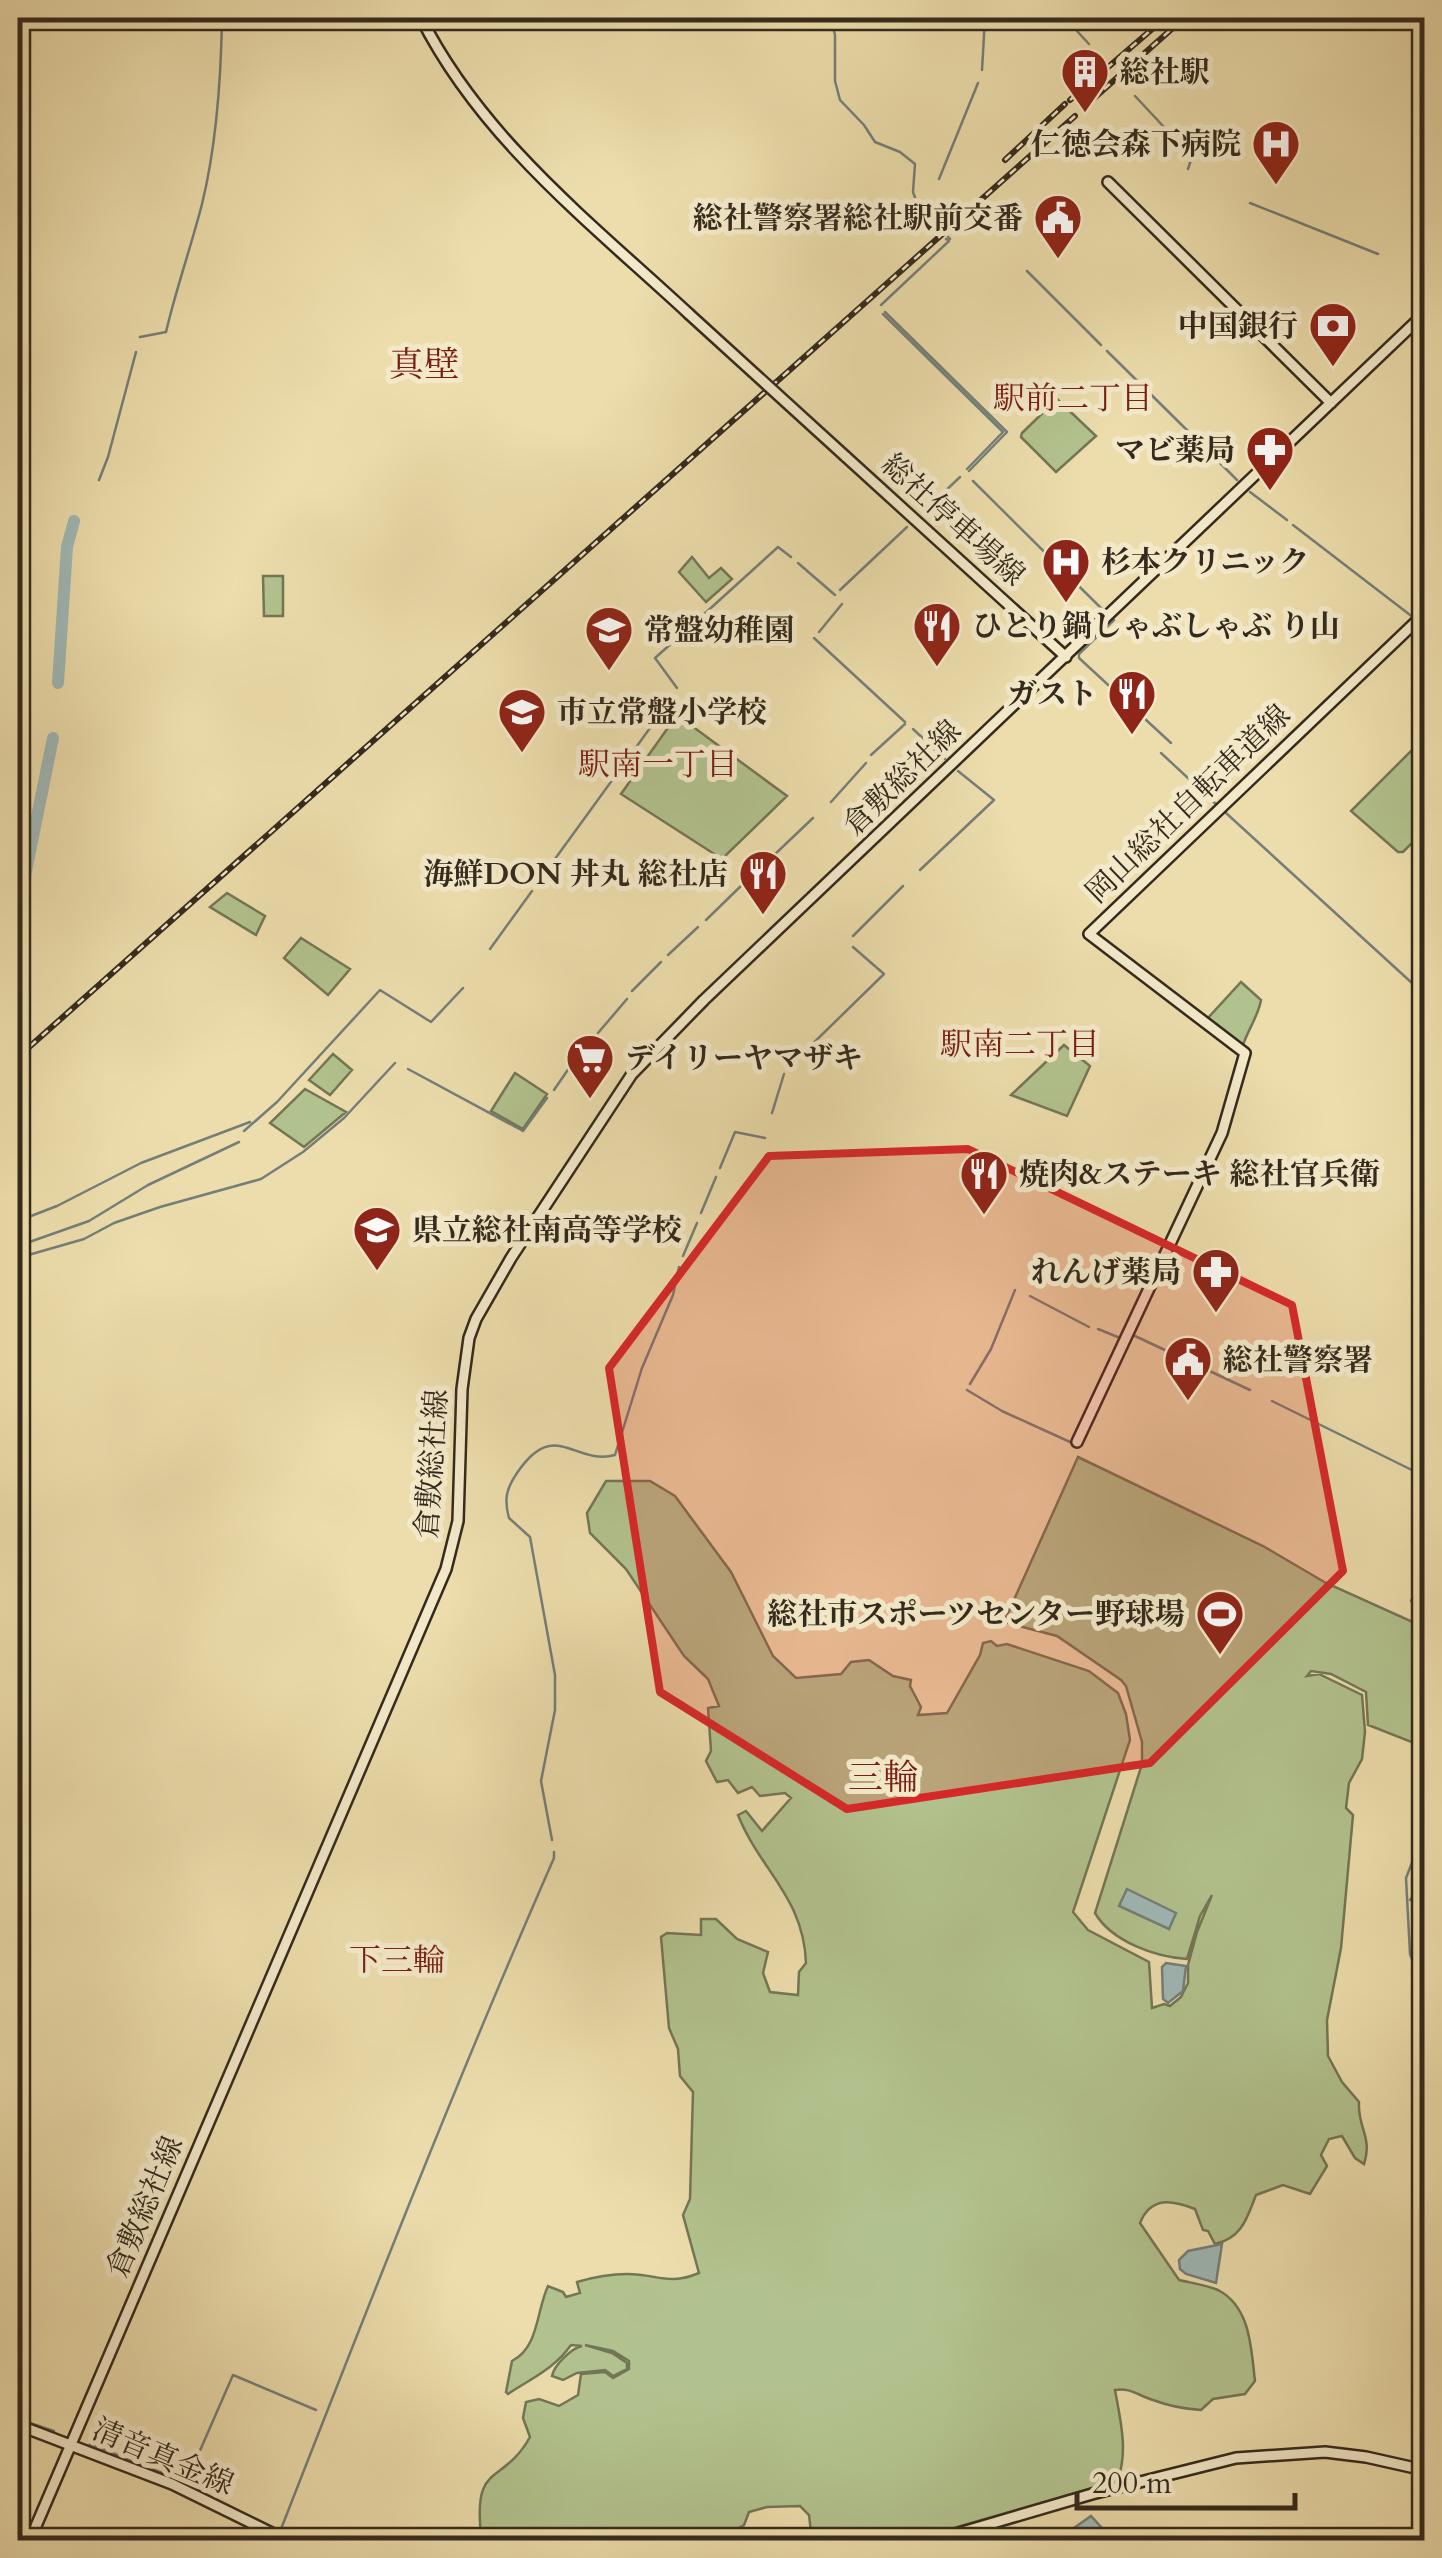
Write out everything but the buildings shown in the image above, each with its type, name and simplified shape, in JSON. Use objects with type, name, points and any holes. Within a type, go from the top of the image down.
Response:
[{"type":"main road","name":"総社停車場線","points":[[421,18],[467,92],[516,152],[1066,657]]},
{"type":"main road","points":[[1108,182],[1331,403]]},
{"type":"main road","points":[[1066,657],[1424,314]]},
{"type":"main road","name":"岡山総社自転車道線","points":[[1077,1442],[1222,1132],[1245,1053],[1089,934],[1424,614]]},
{"type":"main road","name":"倉敷総社線","points":[[30,2540],[446,1569],[458,1521],[466,1354],[486,1297],[638,1067],[1066,657]]},
{"type":"main road","name":"清音真金線","points":[[18,2425],[172,2484],[286,2540]]},
{"type":"main road","points":[[935,2540],[1236,2458],[1325,2452],[1424,2470]]},
{"type":"highlighted area","points":[[968,1149],[1292,1305],[1343,1571],[1150,1763],[847,1809],[660,1692],[609,1368],[769,1156]]},
{"type":"green space","points":[[1057,399],[1096,436],[1056,472],[1021,437]]},
{"type":"green space","points":[[692,557],[709,578],[721,568],[732,579],[706,602],[679,572]]},
{"type":"green space","points":[[263,576],[283,576],[283,616],[264,616]]},
{"type":"green space","points":[[677,715],[787,796],[722,859],[621,794]]},
{"type":"green space","points":[[1424,738],[1424,831],[1403,852],[1398,852],[1351,811]]},
{"type":"green space","points":[[227,893],[265,916],[256,935],[210,907]]},
{"type":"green space","points":[[301,938],[350,969],[328,995],[284,958]]},
{"type":"green space","points":[[1241,982],[1261,1000],[1243,1045],[1207,1019]]},
{"type":"green space","points":[[1064,1045],[1090,1066],[1067,1116],[1011,1095]]},
{"type":"green space","points":[[333,1054],[352,1070],[330,1095],[309,1080]]},
{"type":"green space","points":[[515,1073],[547,1094],[523,1129],[491,1111]]},
{"type":"green space","points":[[305,1089],[346,1112],[304,1147],[270,1123]]},
{"type":"green space","points":[[1078,1457],[1263,1546],[1326,1583],[1424,1627],[1424,1747],[1368,1725],[1366,1692],[1331,1674],[1311,1671],[1307,1676],[1319,1674],[1362,1695],[1365,1732],[1362,1759],[1349,1783],[1346,1808],[1353,1815],[1341,1948],[1327,2020],[1328,2056],[1359,2102],[1367,2146],[1364,2164],[1355,2158],[1342,2136],[1329,2139],[1321,2155],[1327,2166],[1310,2194],[1283,2185],[1256,2195],[1237,2232],[1215,2244],[1208,2231],[1203,2230],[1195,2209],[1178,2204],[1156,2204],[1140,2223],[1179,2280],[1218,2290],[1237,2307],[1247,2330],[1255,2381],[1245,2394],[1213,2399],[1201,2410],[1115,2390],[1123,2447],[1117,2481],[912,2540],[812,2540],[809,2515],[800,2506],[749,2512],[744,2525],[716,2540],[472,2540],[473,2535],[481,2535],[481,2495],[486,2484],[530,2437],[523,2418],[526,2402],[539,2399],[559,2406],[578,2395],[581,2374],[605,2372],[613,2378],[629,2369],[629,2361],[613,2351],[585,2345],[612,2353],[627,2363],[627,2369],[613,2376],[605,2370],[577,2373],[563,2380],[552,2376],[564,2358],[582,2346],[571,2345],[542,2373],[506,2392],[512,2361],[532,2338],[548,2286],[566,2297],[580,2293],[577,2282],[602,2276],[627,2274],[671,2279],[699,2273],[683,2215],[690,2199],[693,2092],[680,2076],[678,2049],[669,2028],[661,1937],[667,1933],[701,1935],[701,1919],[716,1919],[737,1939],[768,1952],[763,1973],[770,1992],[798,1995],[799,1972],[806,1963],[798,1920],[738,1815],[746,1811],[762,1831],[791,1798],[785,1793],[760,1796],[752,1787],[738,1793],[728,1780],[717,1782],[706,1761],[711,1751],[708,1708],[719,1706],[708,1679],[684,1656],[626,1569],[590,1533],[587,1513],[606,1481],[650,1481],[675,1496],[731,1572],[773,1656],[796,1678],[841,1674],[851,1662],[869,1660],[893,1676],[911,1680],[910,1686],[921,1707],[918,1715],[947,1713],[983,1643],[991,1641],[997,1646],[1007,1644],[1089,1671],[1118,1693],[1130,1740],[1073,1912],[1088,1930],[1149,1962],[1152,2008],[1170,2006],[1181,1997],[1188,1983],[1188,1965],[1197,1932],[1212,1895],[1200,1916],[1187,1959],[1162,1955],[1123,1940],[1095,1913],[1142,1764],[1142,1742],[1126,1686],[1057,1636],[1004,1622]]},
{"type":"water","points":[[1127,1889],[1176,1913],[1169,1929],[1119,1906]]},
{"type":"water","points":[[1166,1963],[1186,1966],[1183,1991],[1168,2003],[1163,1999],[1162,1967]]},
{"type":"water","points":[[1222,2244],[1216,2283],[1180,2269],[1179,2260],[1188,2251]]},
{"type":"water","points":[[1091,2516],[1113,2540],[1064,2540],[1074,2528]]},
{"type":"waterway","points":[[140,337],[166,332],[202,204],[217,111],[222,18]]},
{"type":"waterway","points":[[982,70],[985,18]]},
{"type":"waterway","points":[[1065,18],[1089,44]]},
{"type":"waterway","points":[[831,19],[840,100],[875,142],[900,152],[915,164],[913,192],[919,209]]},
{"type":"waterway","points":[[939,179],[978,83]]},
{"type":"waterway","points":[[1135,96],[1192,157],[1188,169]]},
{"type":"waterway","points":[[1250,203],[1378,254]]},
{"type":"waterway","points":[[932,218],[938,204]]},
{"type":"waterway","points":[[881,305],[949,241],[946,239]]},
{"type":"waterway","points":[[1027,271],[1101,345]]},
{"type":"waterway","points":[[885,312],[1007,432],[969,471]]},
{"type":"waterway","points":[[883,314],[1003,432],[967,469]]},
{"type":"waterway","points":[[1107,351],[1200,443]]},
{"type":"waterway","points":[[99,480],[136,352]]},
{"type":"waterway","points":[[1206,449],[1237,480]]},
{"type":"waterway","points":[[923,512],[960,477]]},
{"type":"waterway","points":[[973,481],[1104,611]]},
{"type":"waterway","points":[[1250,492],[1287,520]]},
{"type":"waterway","points":[[58,683],[67,547],[74,521]]},
{"type":"waterway","points":[[1293,525],[1414,618]]},
{"type":"waterway","points":[[840,590],[907,527]]},
{"type":"waterway","points":[[691,626],[778,547],[791,557]]},
{"type":"waterway","points":[[798,563],[835,595]]},
{"type":"waterway","points":[[819,632],[842,604]]},
{"type":"waterway","points":[[1114,620],[1079,658],[1171,743]]},
{"type":"waterway","points":[[677,688],[655,658],[682,634]]},
{"type":"waterway","points":[[814,638],[905,722]]},
{"type":"waterway","points":[[539,881],[666,706]]},
{"type":"waterway","points":[[871,755],[905,724]]},
{"type":"waterway","points":[[913,729],[945,759]]},
{"type":"waterway","points":[[18,894],[53,738]]},
{"type":"waterway","points":[[1161,753],[1217,805]]},
{"type":"waterway","points":[[831,802],[866,763]]},
{"type":"waterway","points":[[920,870],[994,800],[958,771]]},
{"type":"waterway","points":[[1226,813],[1424,994]]},
{"type":"waterway","points":[[752,876],[813,818]]},
{"type":"waterway","points":[[706,920],[744,883]]},
{"type":"waterway","points":[[853,936],[903,886]]},
{"type":"waterway","points":[[490,949],[532,891]]},
{"type":"waterway","points":[[668,955],[698,927]]},
{"type":"waterway","points":[[795,1061],[884,974],[853,947]]},
{"type":"waterway","points":[[632,991],[661,962]]},
{"type":"waterway","points":[[244,1131],[277,1102],[380,990],[431,1022],[463,988]]},
{"type":"waterway","points":[[598,1033],[627,999]]},
{"type":"waterway","points":[[554,1090],[580,1052]]},
{"type":"waterway","points":[[18,1258],[84,1239],[114,1223],[160,1207],[261,1179],[303,1152],[344,1118],[395,1063]]},
{"type":"waterway","points":[[408,1069],[523,1131],[547,1098]]},
{"type":"waterway","points":[[772,1113],[784,1074]]},
{"type":"waterway","points":[[18,1221],[57,1206],[141,1163],[250,1122]]},
{"type":"waterway","points":[[720,1168],[735,1132],[765,1138]]},
{"type":"waterway","points":[[18,1246],[89,1221],[148,1185],[239,1142]]},
{"type":"waterway","points":[[701,1213],[716,1177]]},
{"type":"waterway","points":[[683,1256],[697,1223]]},
{"type":"waterway","points":[[552,1840],[541,1781],[555,1710],[555,1675],[530,1537],[509,1518],[507,1495],[517,1473],[543,1448],[565,1447],[601,1457],[615,1455],[642,1368],[673,1295],[679,1267]]},
{"type":"waterway","points":[[970,1384],[991,1349],[1015,1290]]},
{"type":"waterway","points":[[1030,1296],[1089,1327]]},
{"type":"waterway","points":[[1098,1329],[1120,1338]]},
{"type":"waterway","points":[[1135,1336],[1250,1390]]},
{"type":"waterway","points":[[967,1390],[1070,1442]]},
{"type":"waterway","points":[[1272,1401],[1424,1476]]},
{"type":"waterway","points":[[1411,1601],[1424,1572]]},
{"type":"waterway","points":[[1424,1832],[1406,1878],[1410,1954],[1424,1990]]},
{"type":"waterway","points":[[281,2529],[554,1852]]},
{"type":"waterway","points":[[1410,1900],[1424,1881]]},
{"type":"waterway","points":[[188,2478],[233,2375],[316,2410]]},
{"type":"waterway","points":[[18,2419],[54,2431]]},
{"type":"waterway","points":[[90,2444],[175,2478]]},
{"type":"railway","points":[[1070,100],[1165,18]]},
{"type":"railway","points":[[1092,100],[1184,18]]},
{"type":"railway","points":[[1005,160],[1065,104]]},
{"type":"railway","points":[[18,1057],[1075,116]]},
{"type":"place","name":"総社駅","points":[[1085,114]]},
{"type":"place","name":"仁徳会森下病院","points":[[1276,186]]},
{"type":"place","name":"総社警察署総社駅前交番","points":[[1058,260]]},
{"type":"place","name":"中国銀行","points":[[1333,368]]},
{"type":"place","name":"マビ薬局","points":[[1270,492]]},
{"type":"place","name":"杉本クリニック","points":[[1066,604]]},
{"type":"place","name":"ひとり鍋しゃぶしゃぶ り山","points":[[937,668]]},
{"type":"place","name":"常盤幼稚園","points":[[609,672]]},
{"type":"place","name":"ガスト","points":[[1132,736]]},
{"type":"place","name":"市立常盤小学校","points":[[522,754]]},
{"type":"place","name":"海鮮DON 丼丸 総社店","points":[[763,916]]},
{"type":"place","name":"デイリーヤマザキ","points":[[590,1100]]},
{"type":"place","name":"焼肉&ステーキ 総社官兵衛","points":[[984,1216]]},
{"type":"place","name":"県立総社南高等学校","points":[[377,1272]]},
{"type":"place","name":"れんげ薬局","points":[[1216,1314]]},
{"type":"place","name":"総社警察署","points":[[1188,1402]]},
{"type":"place","name":"総社市スポーツセンター野球場","points":[[1220,1656]]},
{"type":"district","name":"真壁","points":[[424,365]]},
{"type":"district","name":"駅前二丁目","points":[[1073,399]]},
{"type":"district","name":"駅南一丁目","points":[[658,765]]},
{"type":"district","name":"駅南二丁目","points":[[1020,1045]]},
{"type":"district","name":"三輪","points":[[883,1778]]},
{"type":"district","name":"下三輪","points":[[397,1961]]}]
